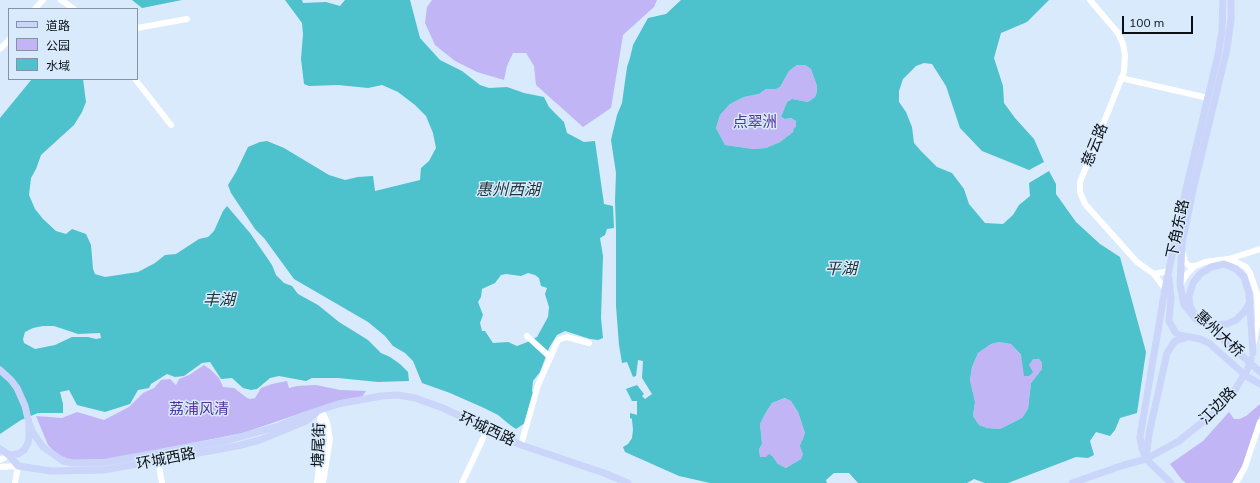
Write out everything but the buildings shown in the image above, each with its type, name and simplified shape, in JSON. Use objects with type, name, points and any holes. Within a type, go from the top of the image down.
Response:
[{"type":"main road","name":"下角东路","points":[[1146,459],[1140,437],[1165,289],[1220,42],[1223,20],[1223,0]]},
{"type":"main road","name":"下角东路","points":[[1231,0],[1231,19],[1227,49],[1192,190],[1182,244],[1180,285],[1184,305],[1196,319],[1202,323],[1219,325],[1227,324],[1236,320],[1245,311],[1250,302]]},
{"type":"main road","name":"惠州大桥","points":[[1250,302],[1244,277],[1236,269],[1224,264],[1211,267],[1200,274],[1193,283],[1189,296],[1190,307],[1197,316],[1260,372]]},
{"type":"main road","name":"惠州大桥","points":[[1169,271],[1171,298],[1169,321],[1175,332],[1179,335],[1190,336],[1208,343],[1246,376],[1260,384]]},
{"type":"main road","points":[[1250,302],[1253,353]]},
{"type":"main road","points":[[1146,459],[1149,434],[1167,353],[1175,341],[1190,336]]},
{"type":"main road","name":"江边路","points":[[1146,459],[1178,441],[1216,410],[1235,390],[1248,368],[1253,353],[1254,343]]},
{"type":"main road","points":[[0,370],[11,380],[20,393],[29,422],[28,443],[24,450],[18,454],[9,455]]},
{"type":"main road","name":"环城西路","points":[[29,422],[33,433],[43,447],[63,461],[73,463],[100,463],[229,440],[278,426],[338,404],[381,396],[398,395],[415,398],[443,408],[521,445],[604,473],[628,483]]},
{"type":"main road","name":"环城西路","points":[[18,466],[51,471],[104,470],[238,446],[260,440],[306,421],[321,410]]},
{"type":"main road","points":[[0,449],[9,455],[18,466]]},
{"type":"main road","points":[[1072,483],[1146,459]]},
{"type":"main road","points":[[1146,459],[1171,483]]},
{"type":"street","points":[[36,8],[43,0]]},
{"type":"street","points":[[62,0],[73,8]]},
{"type":"street","name":"慈云路","points":[[1090,0],[1114,27],[1123,44],[1125,55],[1124,72],[1080,182],[1080,192],[1085,204],[1137,262],[1154,274],[1165,289]]},
{"type":"street","points":[[138,28],[187,19]]},
{"type":"street","points":[[0,49],[8,41]]},
{"type":"street","points":[[1121,78],[1208,98]]},
{"type":"street","points":[[137,80],[171,125]]},
{"type":"street","points":[[1182,244],[1185,262],[1189,266],[1228,259],[1260,249]]},
{"type":"street","points":[[1228,259],[1234,260],[1246,267],[1254,283],[1257,294],[1258,312],[1254,343]]},
{"type":"street","points":[[1180,285],[1187,274],[1195,266]]},
{"type":"street","points":[[1154,274],[1169,271]]},
{"type":"street","name":"江边路","points":[[1254,343],[1260,328]]},
{"type":"street","points":[[527,336],[550,357]]},
{"type":"street","points":[[521,445],[538,385],[558,340],[567,337],[589,343]]},
{"type":"street","name":"塘尾街","points":[[317,483],[322,438],[320,422],[321,410]]},
{"type":"street","name":"塘尾街","points":[[321,410],[327,422],[330,439],[324,483]]},
{"type":"street","points":[[1236,483],[1245,467],[1260,422]]},
{"type":"street","points":[[462,483],[487,430]]},
{"type":"street","points":[[0,460],[9,455]]},
{"type":"street","points":[[158,460],[162,483]]},
{"type":"street","points":[[0,467],[18,466],[15,483]]},
{"type":"green space","points":[[432,0],[657,0],[654,7],[623,35],[611,108],[583,127],[536,85],[534,66],[526,53],[513,53],[507,66],[504,80],[477,72],[455,61],[435,45],[425,23],[427,7]]},
{"type":"green space","name":"点翠洲","points":[[797,65],[805,65],[811,69],[817,86],[817,92],[815,97],[808,102],[792,99],[787,102],[781,117],[785,119],[791,118],[796,121],[796,127],[793,132],[780,142],[766,148],[753,149],[725,145],[716,128],[720,115],[730,104],[744,97],[759,94],[766,89],[776,89],[780,87],[789,71]]},
{"type":"green space","points":[[999,342],[1011,344],[1029,365],[1032,359],[1039,359],[1042,363],[1042,369],[1031,383],[1028,409],[1022,418],[1000,429],[987,428],[979,425],[973,416],[975,402],[970,380],[972,367],[978,353],[991,344]]},
{"type":"green space","name":"荔浦风清","points":[[204,365],[219,378],[223,387],[234,388],[250,399],[255,398],[261,388],[287,381],[289,388],[316,385],[340,390],[366,391],[362,397],[313,409],[243,433],[109,459],[72,460],[58,455],[48,445],[36,416],[62,418],[77,412],[104,420],[129,407],[143,393],[154,388],[161,380],[170,379],[176,385],[179,379],[189,375]]},
{"type":"green space","points":[[786,398],[791,401],[798,412],[805,433],[802,440],[803,454],[801,459],[786,468],[778,464],[773,457],[760,457],[759,449],[762,444],[760,424],[765,414],[772,403]]},
{"type":"green space","points":[[1260,404],[1260,415],[1242,467],[1232,483],[1186,483],[1182,480],[1170,464],[1203,441],[1229,412],[1234,419],[1239,419],[1246,416]]},
{"type":"water","points":[[132,0],[182,0],[142,8]]},
{"type":"water","name":"惠州西湖","points":[[285,0],[302,0],[303,3],[326,2],[340,6],[345,0],[410,0],[420,38],[440,60],[462,71],[480,85],[489,88],[507,87],[524,93],[544,97],[549,107],[564,122],[567,133],[584,142],[595,141],[604,204],[613,206],[614,228],[607,229],[605,235],[600,238],[603,256],[601,318],[603,338],[598,340],[590,339],[565,331],[557,335],[549,348],[540,372],[533,381],[532,391],[535,396],[525,423],[516,429],[498,415],[484,408],[422,383],[413,361],[405,353],[393,346],[385,336],[368,322],[294,279],[264,238],[255,229],[231,193],[228,185],[248,147],[260,142],[267,141],[284,148],[329,175],[345,180],[373,176],[375,191],[420,180],[421,168],[429,161],[436,148],[433,133],[426,116],[398,92],[382,85],[368,88],[338,85],[309,86],[304,84],[301,59],[303,34],[302,23]],"holes":[[[528,273],[539,278],[541,286],[547,288],[545,294],[549,307],[548,317],[537,337],[517,346],[508,342],[493,343],[485,331],[482,331],[480,323],[483,315],[478,302],[481,297],[482,289],[495,283],[501,275],[506,274],[521,276]]]},
{"type":"water","name":"平湖","points":[[681,0],[1049,0],[1027,22],[1001,33],[994,58],[1003,86],[1004,103],[1034,139],[1044,162],[1029,170],[982,151],[960,128],[946,86],[932,64],[924,63],[916,66],[903,79],[899,91],[899,102],[906,112],[912,127],[914,143],[937,167],[952,173],[964,189],[969,204],[985,223],[1003,224],[1013,215],[1019,205],[1030,196],[1029,183],[1049,171],[1056,184],[1056,194],[1076,222],[1100,244],[1120,257],[1146,352],[1137,413],[1120,418],[1115,430],[1110,436],[1096,432],[1090,441],[1094,455],[1088,458],[1076,457],[1008,483],[985,483],[974,479],[967,483],[858,483],[849,473],[834,473],[826,480],[827,483],[710,483],[679,476],[625,452],[623,447],[628,444],[632,438],[633,430],[630,413],[637,415],[637,401],[632,401],[626,389],[637,385],[644,394],[642,396],[645,399],[652,394],[642,378],[643,361],[638,360],[636,376],[633,377],[627,362],[622,363],[619,345],[616,306],[616,173],[611,140],[617,115],[622,103],[627,67],[633,45],[648,18],[666,14]],"holes":[[[797,65],[805,65],[811,69],[817,86],[817,92],[815,97],[808,102],[792,99],[787,102],[781,117],[785,119],[791,118],[796,121],[796,127],[794,128],[793,132],[780,142],[766,148],[753,149],[725,145],[716,128],[720,115],[730,104],[744,97],[759,94],[766,89],[776,89],[780,87],[789,71]],[[999,342],[1011,344],[1021,355],[1024,376],[1029,376],[1033,372],[1029,365],[1033,359],[1039,359],[1042,363],[1042,369],[1031,383],[1028,409],[1022,418],[1000,429],[987,428],[979,425],[973,416],[975,402],[970,380],[972,367],[978,353],[991,344]],[[785,398],[791,401],[798,412],[805,433],[800,446],[803,454],[801,459],[786,468],[778,464],[769,454],[766,457],[760,457],[759,449],[762,444],[760,424],[772,403]]]},
{"type":"water","name":"丰湖","points":[[31,80],[83,80],[86,102],[82,112],[74,125],[41,155],[31,178],[29,195],[35,209],[56,231],[66,234],[72,229],[86,234],[91,245],[93,269],[95,274],[105,277],[138,272],[155,263],[165,255],[176,254],[199,239],[208,237],[214,231],[223,211],[227,206],[250,233],[272,265],[276,275],[284,283],[292,286],[298,294],[318,305],[339,322],[368,340],[381,353],[400,364],[408,372],[409,381],[378,382],[338,378],[312,378],[306,381],[279,376],[270,378],[257,389],[251,390],[243,388],[232,378],[221,379],[210,362],[202,363],[184,376],[175,377],[167,374],[151,384],[149,388],[138,390],[130,404],[105,412],[77,405],[69,390],[60,392],[63,404],[63,413],[38,413],[21,420],[0,434],[0,118]],"holes":[[[43,326],[54,326],[78,334],[100,333],[101,338],[72,337],[55,345],[35,349],[24,343],[23,339],[25,332],[33,328]]]}]
